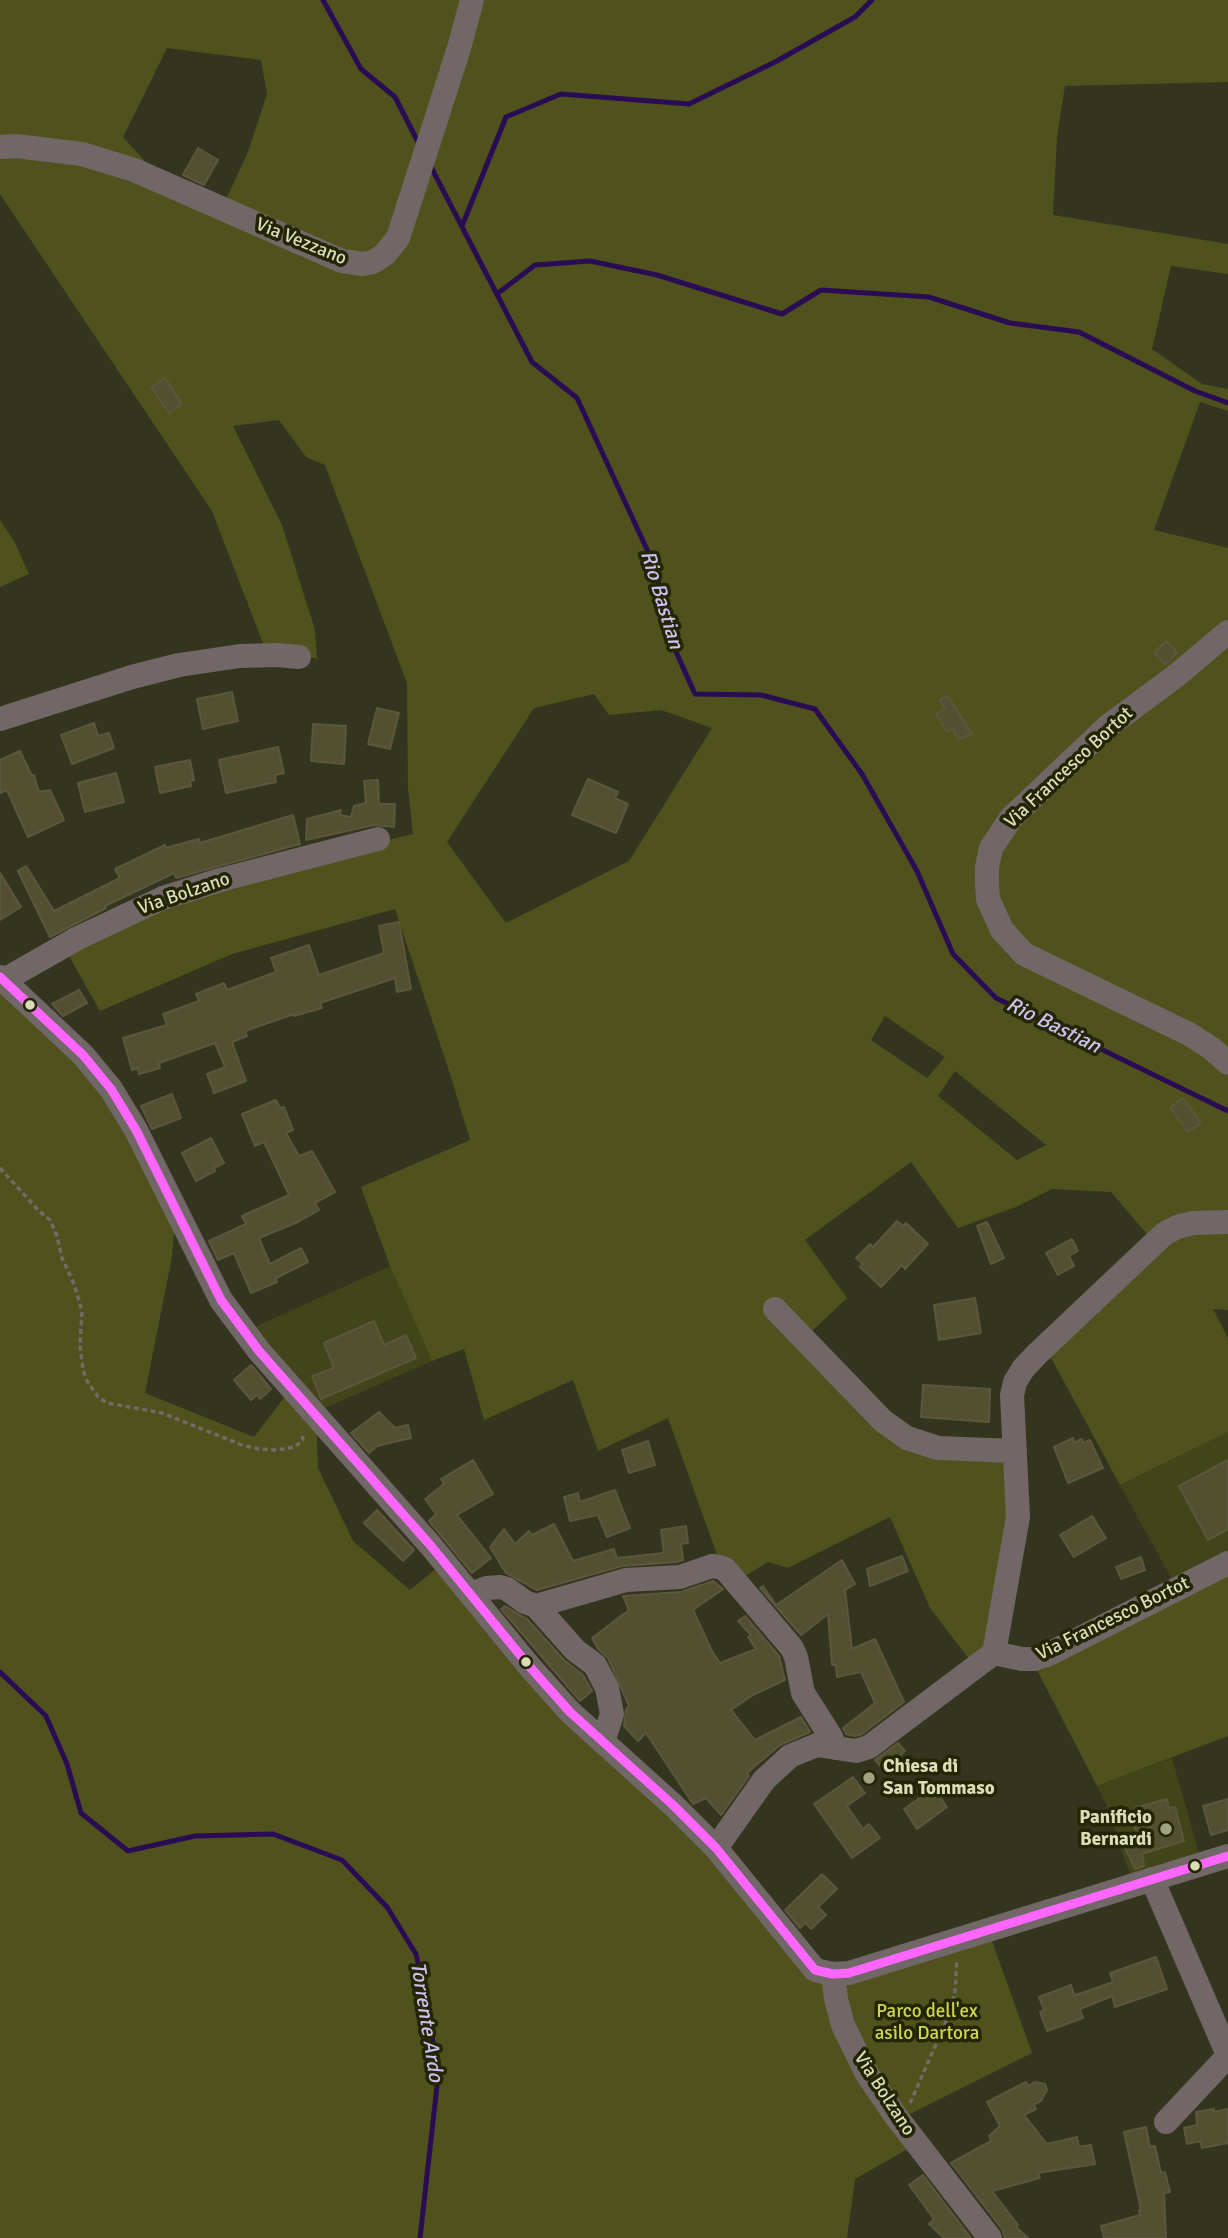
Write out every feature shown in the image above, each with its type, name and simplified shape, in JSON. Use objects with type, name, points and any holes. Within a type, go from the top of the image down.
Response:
[{"type":"street","name":"Via Vezzano","points":[[0,147],[16,146],[82,154],[134,170],[342,261],[354,264],[373,262],[392,248],[398,238],[472,0]]},
{"type":"street","name":"Via Francesco Bortot","points":[[1228,632],[1177,675],[1107,727],[1011,818],[991,848],[987,884],[988,899],[1002,930],[1024,954],[1189,1034],[1228,1063]]},
{"type":"street","points":[[0,719],[179,665],[240,656],[299,657]]},
{"type":"street","name":"Via Bolzano","points":[[378,839],[220,880],[163,898],[78,938],[2,979],[83,1055],[111,1089],[136,1130],[206,1272],[235,1320],[269,1362],[431,1546],[553,1694],[716,1848],[808,1964],[815,1970],[833,1975],[836,1999],[856,2054],[896,2117],[990,2238]]},
{"type":"street","points":[[716,1848],[764,1780],[781,1764],[810,1747],[825,1745],[856,1751],[869,1747],[994,1653],[1018,1517],[1012,1395],[1015,1382],[1023,1369],[1164,1234],[1193,1223],[1228,1222]]},
{"type":"street","points":[[775,1309],[883,1421],[906,1438],[938,1448],[1015,1451]]},
{"type":"street","name":"Via Francesco Bortot","points":[[994,1653],[1023,1660],[1049,1654],[1228,1563]]},
{"type":"street","points":[[536,1606],[626,1580],[680,1577],[712,1566],[725,1569],[792,1648],[803,1693],[835,1748]]},
{"type":"street","points":[[471,1594],[487,1588],[507,1588],[525,1602],[536,1606],[575,1650],[595,1664],[607,1688],[612,1714],[603,1742]]},
{"type":"street","points":[[833,1975],[849,1973],[1228,1856]]},
{"type":"street","points":[[1152,1880],[1228,2055],[1166,2122]]},
{"type":"path","points":[[0,1168],[50,1220],[54,1228],[82,1311],[80,1345],[83,1370],[98,1397],[107,1403],[162,1413],[258,1449],[295,1447],[303,1440],[300,1429]]},
{"type":"path","points":[[896,2117],[911,2101],[950,2013],[955,1991],[958,1939]]},
{"type":"shaded area","points":[[390,1266],[432,1361],[316,1412],[248,1330]]},
{"type":"shaded area","points":[[1228,1432],[1228,1559],[1175,1585],[1120,1485]]},
{"type":"shaded area","points":[[1172,1758],[1201,1860],[1132,1881],[1106,1804],[1097,1786]]},
{"type":"green space","points":[[0,0],[1228,0],[1228,82],[1065,86],[1057,137],[1053,215],[1228,244],[1228,274],[1171,266],[1152,349],[1202,384],[1228,389],[1228,411],[1200,402],[1154,530],[1228,548],[1228,1310],[1213,1309],[1228,1338],[1228,1432],[1120,1485],[1043,1343],[1152,1240],[1111,1192],[1052,1189],[1016,1207],[958,1228],[911,1162],[805,1240],[847,1298],[797,1345],[888,1436],[1014,1446],[1026,1508],[979,1672],[930,1608],[890,1517],[788,1568],[768,1562],[737,1581],[720,1563],[668,1418],[598,1451],[573,1380],[484,1420],[464,1349],[432,1361],[390,1266],[361,1187],[470,1140],[395,909],[232,954],[100,1011],[65,949],[255,873],[413,834],[408,788],[407,683],[325,465],[306,457],[279,420],[233,426],[282,525],[315,630],[317,659],[300,654],[266,651],[212,511],[0,194]],"holes":[[[167,48],[261,60],[267,94],[248,152],[225,202],[154,171],[123,137]],[[594,694],[609,715],[661,710],[712,728],[629,861],[506,923],[447,842],[534,708]],[[885,1016],[945,1057],[927,1078],[871,1040]],[[955,1071],[1046,1145],[1017,1160],[938,1096]]]},
{"type":"green space","points":[[0,520],[14,541],[29,574],[0,587]]},
{"type":"green space","name":"Parco dell'ex asilo Dartora","points":[[0,986],[107,1094],[175,1221],[172,1257],[145,1393],[254,1437],[293,1386],[316,1412],[318,1468],[353,1541],[410,1590],[442,1564],[715,1857],[818,1979],[987,1927],[1032,2053],[894,2122],[913,2146],[855,2179],[847,2238],[0,2238]]},
{"type":"green space","points":[[1228,1559],[1228,1736],[1097,1786],[1035,1666]]},
{"type":"building","points":[[198,148],[218,160],[204,185],[183,175]]},
{"type":"building","points":[[165,378],[182,404],[169,413],[151,387]]},
{"type":"building","points":[[1166,641],[1177,652],[1165,664],[1154,653]]},
{"type":"building","points":[[232,692],[238,721],[203,729],[197,699]]},
{"type":"building","points":[[948,696],[972,734],[958,739],[953,728],[947,732],[936,714],[945,709],[940,700]]},
{"type":"building","points":[[377,708],[399,713],[390,749],[368,744]]},
{"type":"building","points":[[94,723],[98,736],[109,733],[114,748],[72,764],[61,735]]},
{"type":"building","points":[[313,724],[346,726],[344,764],[311,761]]},
{"type":"building","points":[[278,747],[284,773],[275,775],[276,782],[226,793],[219,760]]},
{"type":"building","points":[[20,751],[32,776],[34,775],[39,792],[50,790],[64,820],[28,837],[7,790],[0,793],[0,760]]},
{"type":"building","points":[[190,760],[194,780],[190,781],[191,786],[160,793],[155,767]]},
{"type":"building","points":[[116,773],[124,802],[85,812],[78,783]]},
{"type":"building","points":[[588,779],[618,792],[615,798],[628,804],[616,833],[572,815]]},
{"type":"building","points":[[378,780],[379,804],[395,804],[394,827],[374,825],[306,840],[307,819],[341,810],[340,815],[351,817],[354,806],[366,803],[364,781]]},
{"type":"building","points":[[293,815],[300,844],[176,878],[174,873],[105,906],[106,908],[50,937],[18,871],[26,866],[54,911],[120,878],[115,869],[165,845],[165,848],[199,839],[200,843]]},
{"type":"building","points":[[0,873],[21,907],[0,920]]},
{"type":"building","points":[[399,922],[411,989],[397,992],[395,978],[320,1003],[322,1008],[294,1014],[245,1031],[247,1036],[232,1042],[246,1081],[214,1093],[207,1074],[225,1067],[215,1043],[159,1063],[160,1068],[139,1074],[138,1068],[132,1070],[123,1038],[167,1025],[163,1014],[199,1001],[196,994],[224,983],[227,990],[276,972],[271,958],[309,945],[319,975],[384,953],[379,926]]},
{"type":"building","points":[[79,990],[87,1003],[63,1016],[52,1004]]},
{"type":"building","points":[[172,1094],[181,1118],[152,1129],[141,1106]]},
{"type":"building","points":[[1183,1098],[1201,1123],[1188,1132],[1170,1108]]},
{"type":"building","points":[[276,1100],[280,1108],[284,1107],[293,1130],[286,1133],[299,1156],[312,1151],[335,1192],[315,1203],[319,1210],[259,1238],[270,1264],[301,1248],[308,1262],[276,1278],[277,1282],[251,1293],[234,1253],[218,1260],[209,1241],[246,1224],[242,1216],[289,1195],[264,1142],[255,1146],[242,1114]]},
{"type":"building","points":[[211,1138],[224,1163],[196,1181],[182,1153]]},
{"type":"building","points":[[897,1221],[903,1226],[906,1223],[928,1244],[905,1269],[902,1265],[881,1287],[860,1267],[863,1264],[856,1258],[870,1244],[873,1247]]},
{"type":"building","points":[[987,1222],[1004,1258],[991,1264],[977,1226]]},
{"type":"building","points":[[1072,1239],[1078,1251],[1069,1256],[1074,1266],[1058,1275],[1046,1253]]},
{"type":"building","points":[[975,1298],[981,1333],[939,1340],[934,1305]]},
{"type":"building","points":[[374,1321],[384,1345],[406,1335],[416,1358],[321,1399],[312,1376],[334,1368],[324,1343]]},
{"type":"building","points":[[251,1365],[271,1389],[260,1399],[257,1395],[251,1400],[234,1380]]},
{"type":"building","points":[[923,1385],[990,1389],[989,1422],[921,1417]]},
{"type":"building","points":[[379,1412],[395,1428],[408,1425],[411,1438],[377,1446],[369,1453],[351,1433]]},
{"type":"building","points":[[1073,1438],[1074,1443],[1082,1439],[1083,1443],[1090,1440],[1103,1468],[1068,1483],[1054,1447]]},
{"type":"building","points":[[648,1441],[655,1465],[629,1473],[622,1450]]},
{"type":"building","points":[[473,1460],[493,1494],[457,1515],[491,1558],[472,1573],[429,1521],[436,1514],[425,1499],[444,1484],[441,1479]]},
{"type":"building","points":[[1228,1460],[1228,1529],[1208,1540],[1179,1486]]},
{"type":"building","points":[[615,1490],[630,1528],[607,1537],[598,1515],[570,1521],[564,1497],[578,1493],[580,1502]]},
{"type":"building","points":[[377,1510],[414,1550],[403,1561],[364,1523]]},
{"type":"building","points":[[1092,1516],[1106,1538],[1074,1557],[1060,1535]]},
{"type":"building","points":[[554,1524],[573,1561],[614,1549],[617,1558],[664,1553],[661,1530],[686,1526],[688,1543],[681,1544],[683,1560],[677,1562],[622,1566],[537,1590],[506,1573],[490,1547],[504,1529],[515,1544],[529,1531],[532,1535]]},
{"type":"building","points":[[902,1556],[908,1571],[870,1586],[867,1569]]},
{"type":"building","points":[[1141,1557],[1145,1570],[1121,1579],[1116,1567]]},
{"type":"building","points":[[842,1560],[855,1584],[845,1590],[852,1649],[875,1639],[904,1702],[862,1734],[855,1736],[846,1734],[843,1728],[875,1703],[861,1672],[837,1677],[836,1665],[832,1665],[828,1614],[801,1635],[760,1588],[763,1586],[776,1605]]},
{"type":"building","points":[[713,1581],[723,1589],[693,1610],[720,1663],[756,1649],[748,1637],[751,1635],[738,1621],[745,1616],[779,1656],[785,1680],[753,1695],[731,1710],[755,1740],[801,1717],[810,1732],[780,1745],[747,1773],[749,1776],[721,1815],[706,1798],[693,1804],[646,1733],[638,1741],[624,1726],[626,1709],[629,1706],[608,1658],[598,1649],[592,1638],[629,1610],[623,1596],[681,1592]]},
{"type":"building","points":[[505,1606],[527,1619],[564,1660],[583,1675],[592,1691],[580,1701],[501,1609]]},
{"type":"building","points":[[898,1743],[905,1751],[884,1770],[875,1760]]},
{"type":"building","points":[[853,1777],[865,1793],[847,1806],[863,1829],[869,1824],[880,1838],[852,1858],[814,1804]]},
{"type":"building","points":[[934,1788],[947,1807],[917,1829],[904,1809]]},
{"type":"building","points":[[1167,1799],[1169,1808],[1175,1807],[1184,1841],[1142,1854],[1144,1866],[1135,1869],[1122,1841],[1137,1836],[1133,1820],[1137,1818],[1135,1808]]},
{"type":"building","points":[[1228,1799],[1228,1830],[1211,1835],[1203,1806]]},
{"type":"building","points":[[822,1874],[837,1889],[818,1907],[826,1915],[811,1929],[805,1923],[800,1928],[785,1910]]},
{"type":"building","points":[[1156,1957],[1167,1989],[1115,2007],[1112,1996],[1080,2009],[1083,2018],[1047,2031],[1040,2012],[1044,2010],[1039,1997],[1071,1985],[1074,1995],[1085,1992],[1113,1982],[1110,1973]]},
{"type":"building","points":[[1026,2082],[1028,2086],[1035,2082],[1045,2084],[1047,2090],[1041,2101],[1034,2105],[1036,2109],[1024,2115],[1047,2144],[1077,2137],[1079,2147],[1091,2145],[1095,2164],[1038,2173],[1040,2178],[992,2191],[1018,2225],[1016,2227],[1028,2238],[1005,2238],[1002,2229],[951,2163],[991,2141],[989,2136],[1000,2126],[987,2102]]},
{"type":"building","points":[[1214,2109],[1214,2112],[1228,2109],[1228,2143],[1202,2148],[1200,2141],[1187,2144],[1184,2128],[1197,2125],[1196,2112]]},
{"type":"building","points":[[1146,2127],[1150,2147],[1155,2146],[1161,2173],[1165,2172],[1170,2192],[1164,2193],[1166,2238],[1104,2238],[1101,2226],[1140,2215],[1124,2132]]},
{"type":"building","points":[[923,2175],[971,2238],[944,2238],[929,2224],[934,2219],[909,2185]]},
{"type":"waterway","name":"Rio Bastian","points":[[323,0],[361,69],[395,97],[419,144]]},
{"type":"waterway","points":[[462,226],[506,117],[561,94],[689,104],[775,62],[855,17],[872,0]]},
{"type":"waterway","name":"Rio Bastian","points":[[430,165],[532,362],[577,398],[656,569],[668,634],[695,694],[761,695],[815,709],[862,774],[917,871],[953,954],[996,998],[1228,1111]]},
{"type":"waterway","points":[[497,294],[535,265],[590,261],[657,275],[782,314],[821,290],[929,297],[1010,323],[1079,332],[1195,391],[1228,403]]},
{"type":"waterway","name":"Torrente Ardo","points":[[0,1672],[46,1716],[67,1764],[81,1813],[128,1851],[195,1836],[273,1834],[342,1860],[387,1907],[416,1954],[427,2002],[438,2077],[420,2238]]},
{"type":"transit line","points":[[0,977],[83,1055],[111,1089],[136,1130],[221,1300],[259,1351],[431,1546],[570,1712],[673,1805],[716,1848],[815,1970],[833,1974],[849,1973],[1228,1856]]},
{"type":"place","name":"Chiesa di San Tommaso","points":[[869,1778]]},
{"type":"place","name":"Panificio Bernardi","points":[[1166,1829]]}]
